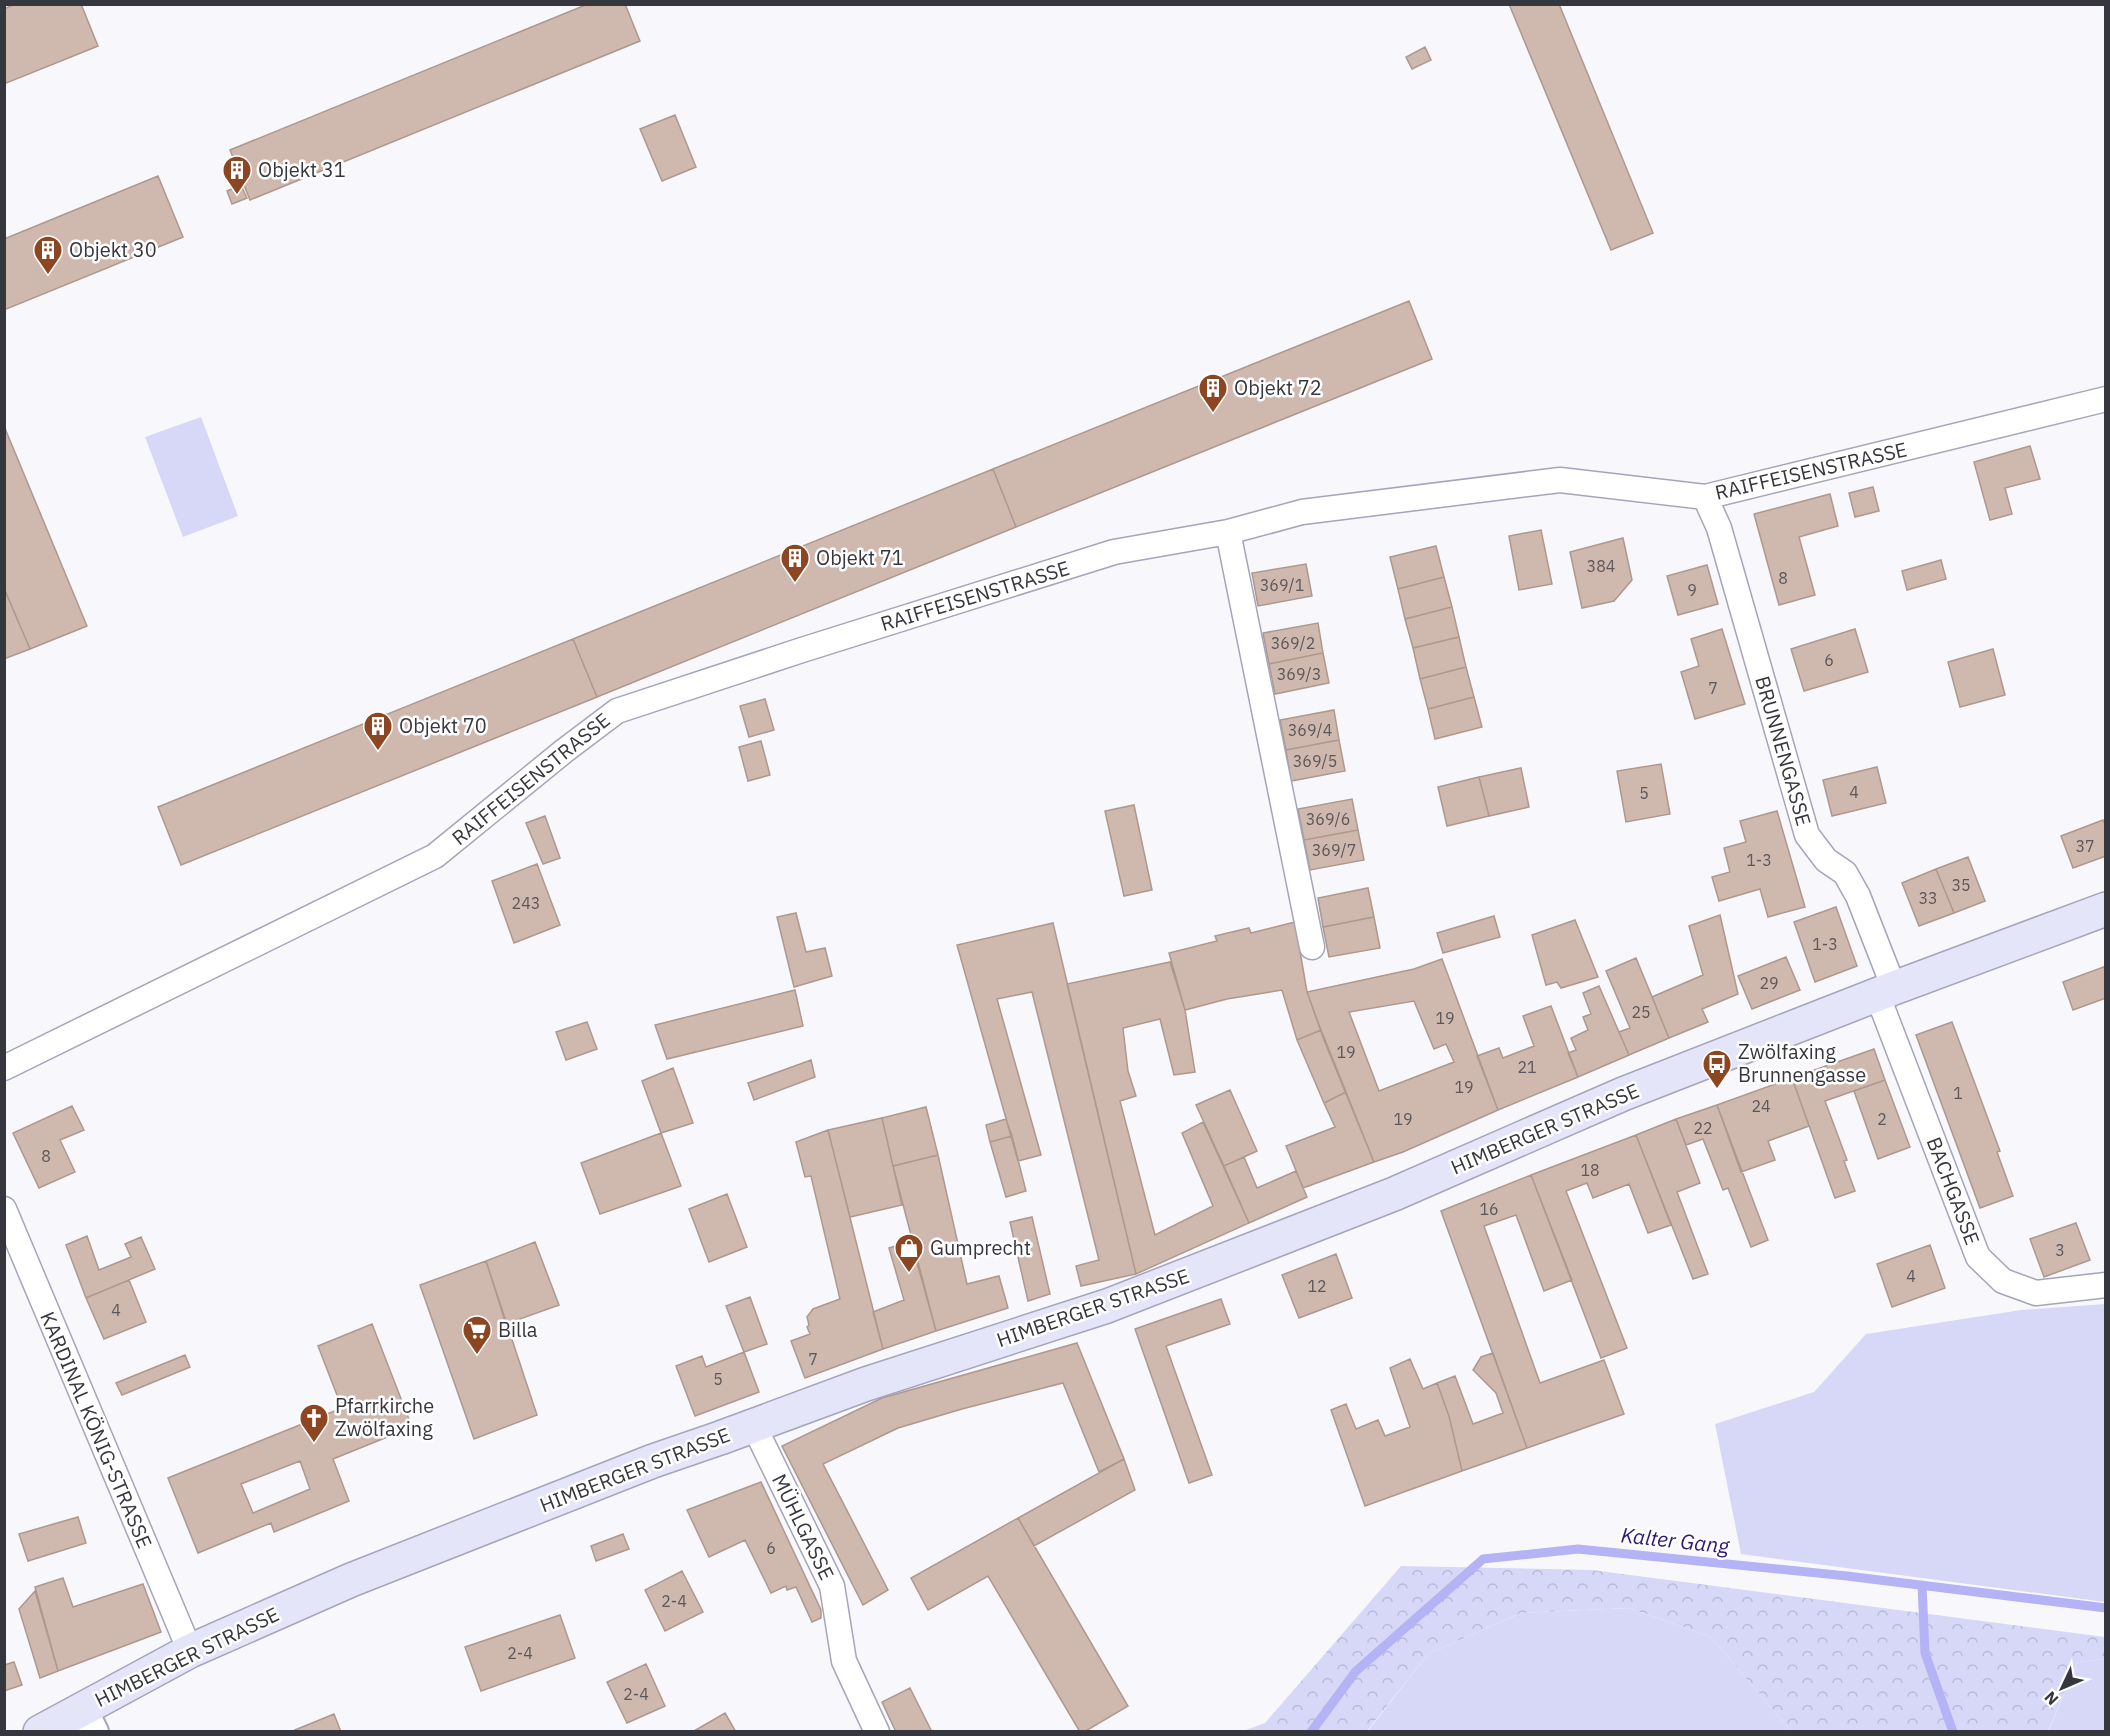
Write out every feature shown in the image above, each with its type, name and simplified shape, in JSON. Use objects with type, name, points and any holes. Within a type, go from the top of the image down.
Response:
[{"type":"main road","name":"HIMBERGER STRASSE","points":[[40,1731],[88,1720],[189,1651],[351,1580],[653,1461],[866,1384],[1107,1306],[1394,1194],[1623,1094],[1886,991],[2106,909]]},
{"type":"street","name":"RAIFFEISENSTRASSE","points":[[4,1068],[435,856],[617,711],[802,650],[1114,552],[1228,532],[1302,512],[1560,480],[1705,497],[2106,399]]},
{"type":"street","name":"BRUNNENGASSE","points":[[1705,497],[1719,528],[1807,835],[1826,860],[1845,873],[1858,896],[1886,991]]},
{"type":"street","points":[[1228,532],[1312,947]]},
{"type":"street","name":"BACHGASSE","points":[[1886,991],[1978,1257],[2003,1281],[2036,1293],[2106,1285]]},
{"type":"street","name":"KARDINAL KÖNIG-STRASSE","points":[[4,1209],[189,1651]]},
{"type":"street","name":"MÜHLGASSE","points":[[754,1426],[832,1586],[844,1661],[877,1731]]},
{"type":"green space","points":[[201,417],[238,516],[183,537],[145,437]]},
{"type":"green space","points":[[2105,1304],[2105,1602],[1741,1554],[1715,1424],[1814,1392],[1866,1334],[2021,1310]]},
{"type":"green space","points":[[1401,1566],[1592,1570],[2105,1637],[2105,1659],[2078,1662],[2048,1731],[1791,1731],[1711,1637],[1629,1608],[1521,1613],[1428,1654],[1367,1731],[1243,1731],[1265,1723]]},
{"type":"green space","points":[[1629,1608],[1711,1637],[1791,1731],[1367,1732],[1428,1654],[1521,1613]]},
{"type":"green space","points":[[2105,1659],[2105,1731],[2048,1732],[2078,1662]]},
{"type":"building","points":[[15,4],[81,4],[98,46],[4,84],[4,9]]},
{"type":"building","points":[[588,4],[625,4],[640,41],[250,200],[230,150]]},
{"type":"building","points":[[1509,4],[1559,4],[1653,233],[1611,250]]},
{"type":"building","points":[[1425,47],[1431,60],[1412,69],[1406,57]]},
{"type":"building","points":[[675,115],[696,167],[662,181],[640,129]]},
{"type":"building","name":"Objekt 30","points":[[158,176],[183,237],[4,310],[4,239]]},
{"type":"building","name":"Objekt 31","points":[[241,185],[247,198],[232,204],[227,191]]},
{"type":"building","name":"Objekt 72","points":[[1409,301],[1432,359],[1016,527],[993,469]]},
{"type":"building","points":[[4,426],[87,626],[30,649],[4,588]]},
{"type":"building","points":[[2030,446],[2040,479],[2005,488],[2012,514],[1990,520],[1974,462]]},
{"type":"building","name":"Objekt 71","points":[[993,469],[1016,527],[597,697],[573,639]]},
{"type":"building","points":[[1873,487],[1879,511],[1855,517],[1849,493]]},
{"type":"building","points":[[1830,494],[1838,526],[1799,537],[1815,595],[1779,605],[1754,514]]},
{"type":"building","points":[[1541,530],[1552,584],[1519,590],[1509,536]]},
{"type":"building","points":[[1623,538],[1632,580],[1614,601],[1582,608],[1570,552]]},
{"type":"building","points":[[1436,546],[1444,577],[1398,589],[1390,557]]},
{"type":"building","points":[[1941,560],[1946,579],[1907,590],[1902,571]]},
{"type":"building","points":[[1306,564],[1312,596],[1258,606],[1252,573]]},
{"type":"building","points":[[1707,565],[1718,604],[1678,615],[1667,576]]},
{"type":"building","points":[[1444,577],[1452,607],[1405,619],[1398,589]]},
{"type":"building","points":[[4,593],[6,593],[30,649],[4,659]]},
{"type":"building","points":[[1452,607],[1459,637],[1413,648],[1405,619]]},
{"type":"building","points":[[1318,623],[1323,653],[1269,664],[1263,633]]},
{"type":"building","points":[[1722,629],[1745,704],[1695,719],[1681,672],[1699,666],[1691,639]]},
{"type":"building","points":[[1855,629],[1868,672],[1804,691],[1791,649]]},
{"type":"building","points":[[1459,637],[1466,667],[1420,679],[1413,648]]},
{"type":"building","name":"Objekt 70","points":[[573,639],[597,697],[181,865],[158,807]]},
{"type":"building","points":[[1993,649],[2005,695],[1960,707],[1948,662]]},
{"type":"building","points":[[1323,653],[1329,683],[1275,694],[1269,664]]},
{"type":"building","points":[[1466,667],[1474,697],[1428,709],[1420,679]]},
{"type":"building","points":[[1474,697],[1482,727],[1435,739],[1428,709]]},
{"type":"building","points":[[765,699],[774,730],[749,737],[740,706]]},
{"type":"building","points":[[1334,710],[1339,740],[1286,750],[1280,720]]},
{"type":"building","points":[[1339,740],[1345,771],[1291,781],[1286,750]]},
{"type":"building","points":[[761,741],[770,775],[748,781],[739,747]]},
{"type":"building","points":[[1661,764],[1670,814],[1626,822],[1617,771]]},
{"type":"building","points":[[1877,767],[1886,803],[1832,816],[1823,780]]},
{"type":"building","points":[[1521,768],[1529,807],[1489,816],[1479,777]]},
{"type":"building","points":[[1479,777],[1489,816],[1447,826],[1438,787]]},
{"type":"building","points":[[1352,799],[1358,830],[1304,840],[1298,809]]},
{"type":"building","points":[[1134,805],[1152,890],[1124,896],[1105,811]]},
{"type":"building","points":[[1777,811],[1805,907],[1768,917],[1760,889],[1719,901],[1712,877],[1730,872],[1724,848],[1746,842],[1740,821]]},
{"type":"building","points":[[545,816],[560,858],[543,864],[526,823]]},
{"type":"building","points":[[2103,820],[2106,826],[2106,856],[2073,868],[2061,836]]},
{"type":"building","points":[[1358,830],[1364,860],[1310,870],[1304,840]]},
{"type":"building","points":[[1968,857],[1985,901],[1954,913],[1936,869]]},
{"type":"building","points":[[537,864],[560,925],[514,943],[492,881]]},
{"type":"building","points":[[1936,869],[1954,913],[1919,926],[1902,883]]},
{"type":"building","points":[[1368,888],[1374,917],[1323,927],[1318,898]]},
{"type":"building","points":[[1836,907],[1857,966],[1815,982],[1794,922]]},
{"type":"building","points":[[796,913],[806,952],[825,948],[832,976],[794,987],[777,917]]},
{"type":"building","points":[[1720,915],[1738,994],[1702,1009],[1708,1022],[1669,1038],[1652,997],[1703,975],[1689,926]]},
{"type":"building","points":[[1494,916],[1500,937],[1443,953],[1437,933]]},
{"type":"building","points":[[1374,917],[1380,948],[1329,957],[1323,927]]},
{"type":"building","points":[[1575,920],[1598,977],[1561,988],[1557,982],[1546,985],[1532,935]]},
{"type":"building","points":[[1295,922],[1307,992],[1321,1030],[1297,1040],[1282,990],[1227,999],[1185,1010],[1169,953],[1217,941],[1215,936],[1249,928],[1251,933]]},
{"type":"building","points":[[1053,923],[1136,1274],[1081,1286],[1076,1266],[1099,1260],[1032,992],[997,999],[1041,1155],[1018,1161],[957,945]]},
{"type":"building","points":[[1786,957],[1800,990],[1752,1009],[1738,976]]},
{"type":"building","points":[[1636,958],[1669,1038],[1629,1055],[1619,1032],[1630,1028],[1606,971]]},
{"type":"building","points":[[1442,959],[1498,1110],[1403,1152],[1374,1162],[1307,992],[1414,969]],"holes":[[[1414,1001],[1434,1049],[1446,1044],[1454,1062],[1379,1091],[1349,1012]]]},
{"type":"building","points":[[1170,962],[1185,1010],[1195,1072],[1174,1075],[1160,1019],[1123,1028],[1128,1071],[1136,1096],[1120,1101],[1155,1235],[1213,1206],[1182,1133],[1203,1122],[1249,1223],[1136,1274],[1067,984]]},
{"type":"building","points":[[2106,966],[2106,998],[2073,1010],[2063,982]]},
{"type":"building","points":[[1599,986],[1629,1055],[1578,1077],[1568,1053],[1576,1050],[1571,1038],[1588,1030],[1583,1017],[1591,1014],[1583,993]]},
{"type":"building","points":[[795,990],[803,1026],[667,1059],[655,1025]]},
{"type":"building","points":[[1551,1006],[1578,1077],[1498,1110],[1477,1056],[1499,1048],[1503,1058],[1534,1046],[1523,1016]]},
{"type":"building","points":[[587,1022],[597,1049],[566,1060],[556,1032]]},
{"type":"building","points":[[1952,1022],[2000,1151],[1997,1152],[2013,1196],[1980,1208],[1916,1035]]},
{"type":"building","points":[[1321,1030],[1346,1092],[1324,1103],[1297,1040]]},
{"type":"building","points":[[1874,1049],[1885,1080],[1825,1101],[1847,1160],[1844,1161],[1855,1191],[1835,1198],[1792,1078]]},
{"type":"building","points":[[811,1060],[815,1077],[754,1100],[748,1083]]},
{"type":"building","points":[[673,1068],[693,1123],[661,1133],[642,1081]]},
{"type":"building","points":[[1792,1078],[1809,1126],[1768,1141],[1775,1160],[1741,1172],[1717,1105]]},
{"type":"building","points":[[1885,1080],[1910,1147],[1878,1159],[1854,1091]]},
{"type":"building","points":[[1230,1090],[1257,1151],[1224,1166],[1196,1105]]},
{"type":"building","points":[[1346,1092],[1374,1162],[1303,1188],[1286,1146],[1335,1127],[1324,1103]]},
{"type":"building","points":[[1717,1105],[1768,1240],[1751,1247],[1728,1188],[1723,1190],[1703,1139],[1686,1145],[1676,1119]]},
{"type":"building","points":[[72,1106],[84,1130],[60,1140],[75,1172],[39,1188],[13,1133]]},
{"type":"building","points":[[926,1107],[938,1155],[893,1166],[882,1118]]},
{"type":"building","points":[[882,1118],[902,1205],[850,1217],[828,1130]]},
{"type":"building","points":[[1006,1119],[1012,1136],[990,1142],[986,1125]]},
{"type":"building","points":[[1676,1119],[1700,1183],[1677,1192],[1708,1274],[1693,1279],[1636,1135]]},
{"type":"building","points":[[828,1130],[883,1349],[805,1378],[791,1341],[810,1334],[807,1317],[813,1309],[840,1299],[811,1176],[805,1177],[796,1142]]},
{"type":"building","points":[[661,1133],[681,1186],[600,1214],[581,1163]]},
{"type":"building","points":[[1636,1135],[1671,1225],[1648,1233],[1629,1184],[1593,1198],[1587,1183],[1566,1191],[1627,1348],[1601,1358],[1531,1175]]},
{"type":"building","points":[[1012,1136],[1026,1191],[1006,1197],[990,1142]]},
{"type":"building","points":[[938,1155],[967,1284],[999,1276],[1008,1308],[936,1331],[893,1166]]},
{"type":"building","points":[[1244,1157],[1257,1188],[1296,1171],[1307,1197],[1249,1223],[1224,1166]]},
{"type":"building","points":[[1531,1175],[1572,1280],[1544,1291],[1516,1215],[1484,1226],[1540,1383],[1604,1360],[1624,1414],[1527,1448],[1441,1211]]},
{"type":"building","points":[[727,1194],[747,1247],[709,1262],[689,1209]]},
{"type":"building","points":[[1032,1217],[1050,1294],[1028,1301],[1010,1222]]},
{"type":"building","points":[[2076,1223],[2090,1260],[2044,1277],[2030,1239]]},
{"type":"building","points":[[87,1236],[99,1270],[131,1257],[125,1244],[141,1237],[155,1269],[86,1298],[66,1245]]},
{"type":"building","name":"Gumprecht","points":[[911,1241],[936,1331],[883,1349],[873,1312],[904,1300],[889,1248]]},
{"type":"building","points":[[535,1242],[559,1305],[506,1324],[486,1261]]},
{"type":"building","points":[[1930,1245],[1945,1288],[1892,1307],[1877,1264]]},
{"type":"building","points":[[1336,1254],[1352,1298],[1299,1318],[1282,1275]]},
{"type":"building","points":[[486,1261],[537,1415],[474,1439],[420,1285]]},
{"type":"building","points":[[129,1280],[146,1322],[104,1339],[86,1298]]},
{"type":"building","points":[[750,1297],[767,1344],[744,1352],[726,1306]]},
{"type":"building","points":[[1221,1299],[1230,1324],[1166,1346],[1212,1475],[1189,1483],[1135,1329]]},
{"type":"building","name":"Pfarrkirche Zwölfaxing","points":[[372,1324],[412,1427],[333,1459],[349,1501],[274,1532],[271,1523],[198,1553],[168,1478],[342,1408],[318,1346]],"holes":[[[300,1461],[310,1489],[253,1513],[241,1484]]]},
{"type":"building","points":[[1077,1343],[1124,1459],[1099,1472],[1063,1383],[898,1428],[823,1464],[888,1590],[863,1605],[782,1446],[882,1398]]},
{"type":"building","points":[[744,1352],[759,1392],[695,1416],[676,1366],[702,1356],[706,1367]]},
{"type":"building","points":[[1493,1353],[1527,1448],[1462,1471],[1449,1416],[1437,1383],[1455,1376],[1473,1424],[1503,1413],[1496,1393],[1473,1370],[1481,1357]]},
{"type":"building","points":[[185,1355],[190,1367],[122,1395],[116,1383]]},
{"type":"building","points":[[1410,1359],[1423,1389],[1437,1383],[1449,1416],[1462,1471],[1365,1506],[1331,1410],[1346,1404],[1356,1429],[1378,1420],[1385,1436],[1410,1427],[1390,1368]]},
{"type":"building","points":[[1124,1459],[1135,1490],[1034,1546],[1018,1518]]},
{"type":"building","points":[[761,1482],[821,1610],[821,1618],[812,1622],[796,1587],[787,1590],[786,1586],[771,1593],[745,1540],[709,1557],[687,1510]]},
{"type":"building","points":[[78,1517],[86,1543],[28,1561],[19,1534]]},
{"type":"building","points":[[1018,1518],[1128,1706],[1084,1732],[1080,1732],[988,1576],[928,1610],[911,1578]]},
{"type":"building","points":[[623,1534],[629,1549],[596,1561],[591,1546]]},
{"type":"building","points":[[682,1571],[703,1612],[665,1631],[645,1590]]},
{"type":"building","points":[[63,1578],[73,1607],[143,1584],[161,1632],[58,1671],[35,1587]]},
{"type":"building","points":[[35,1591],[58,1671],[40,1678],[19,1609]]},
{"type":"building","points":[[560,1615],[575,1658],[481,1691],[465,1647]]},
{"type":"building","points":[[14,1662],[22,1685],[4,1691],[4,1665]]},
{"type":"building","points":[[646,1664],[665,1706],[627,1723],[607,1682]]},
{"type":"building","points":[[910,1688],[932,1732],[896,1732],[882,1702]]},
{"type":"building","points":[[725,1713],[736,1732],[694,1732],[694,1731]]},
{"type":"building","points":[[334,1714],[341,1732],[296,1732],[295,1730]]},
{"type":"waterway","name":"Kalter Gang","points":[[1311,1732],[1356,1671],[1483,1559],[1578,1549],[1847,1576],[2106,1608]]},
{"type":"waterway","points":[[1922,1585],[1925,1653],[1953,1732]]},
{"type":"place","name":"Objekt 31","points":[[237,196]]},
{"type":"place","name":"Objekt 30","points":[[48,276]]},
{"type":"place","name":"Objekt 72","points":[[1213,414]]},
{"type":"place","name":"Objekt 71","points":[[795,584]]},
{"type":"place","name":"Objekt 70","points":[[378,752]]},
{"type":"place","name":"Zwölfaxing Brunnengasse","points":[[1717,1090]]},
{"type":"place","name":"Gumprecht","points":[[909,1274]]},
{"type":"place","name":"Billa","points":[[477,1356]]},
{"type":"place","name":"Pfarrkirche Zwölfaxing","points":[[314,1444]]}]
